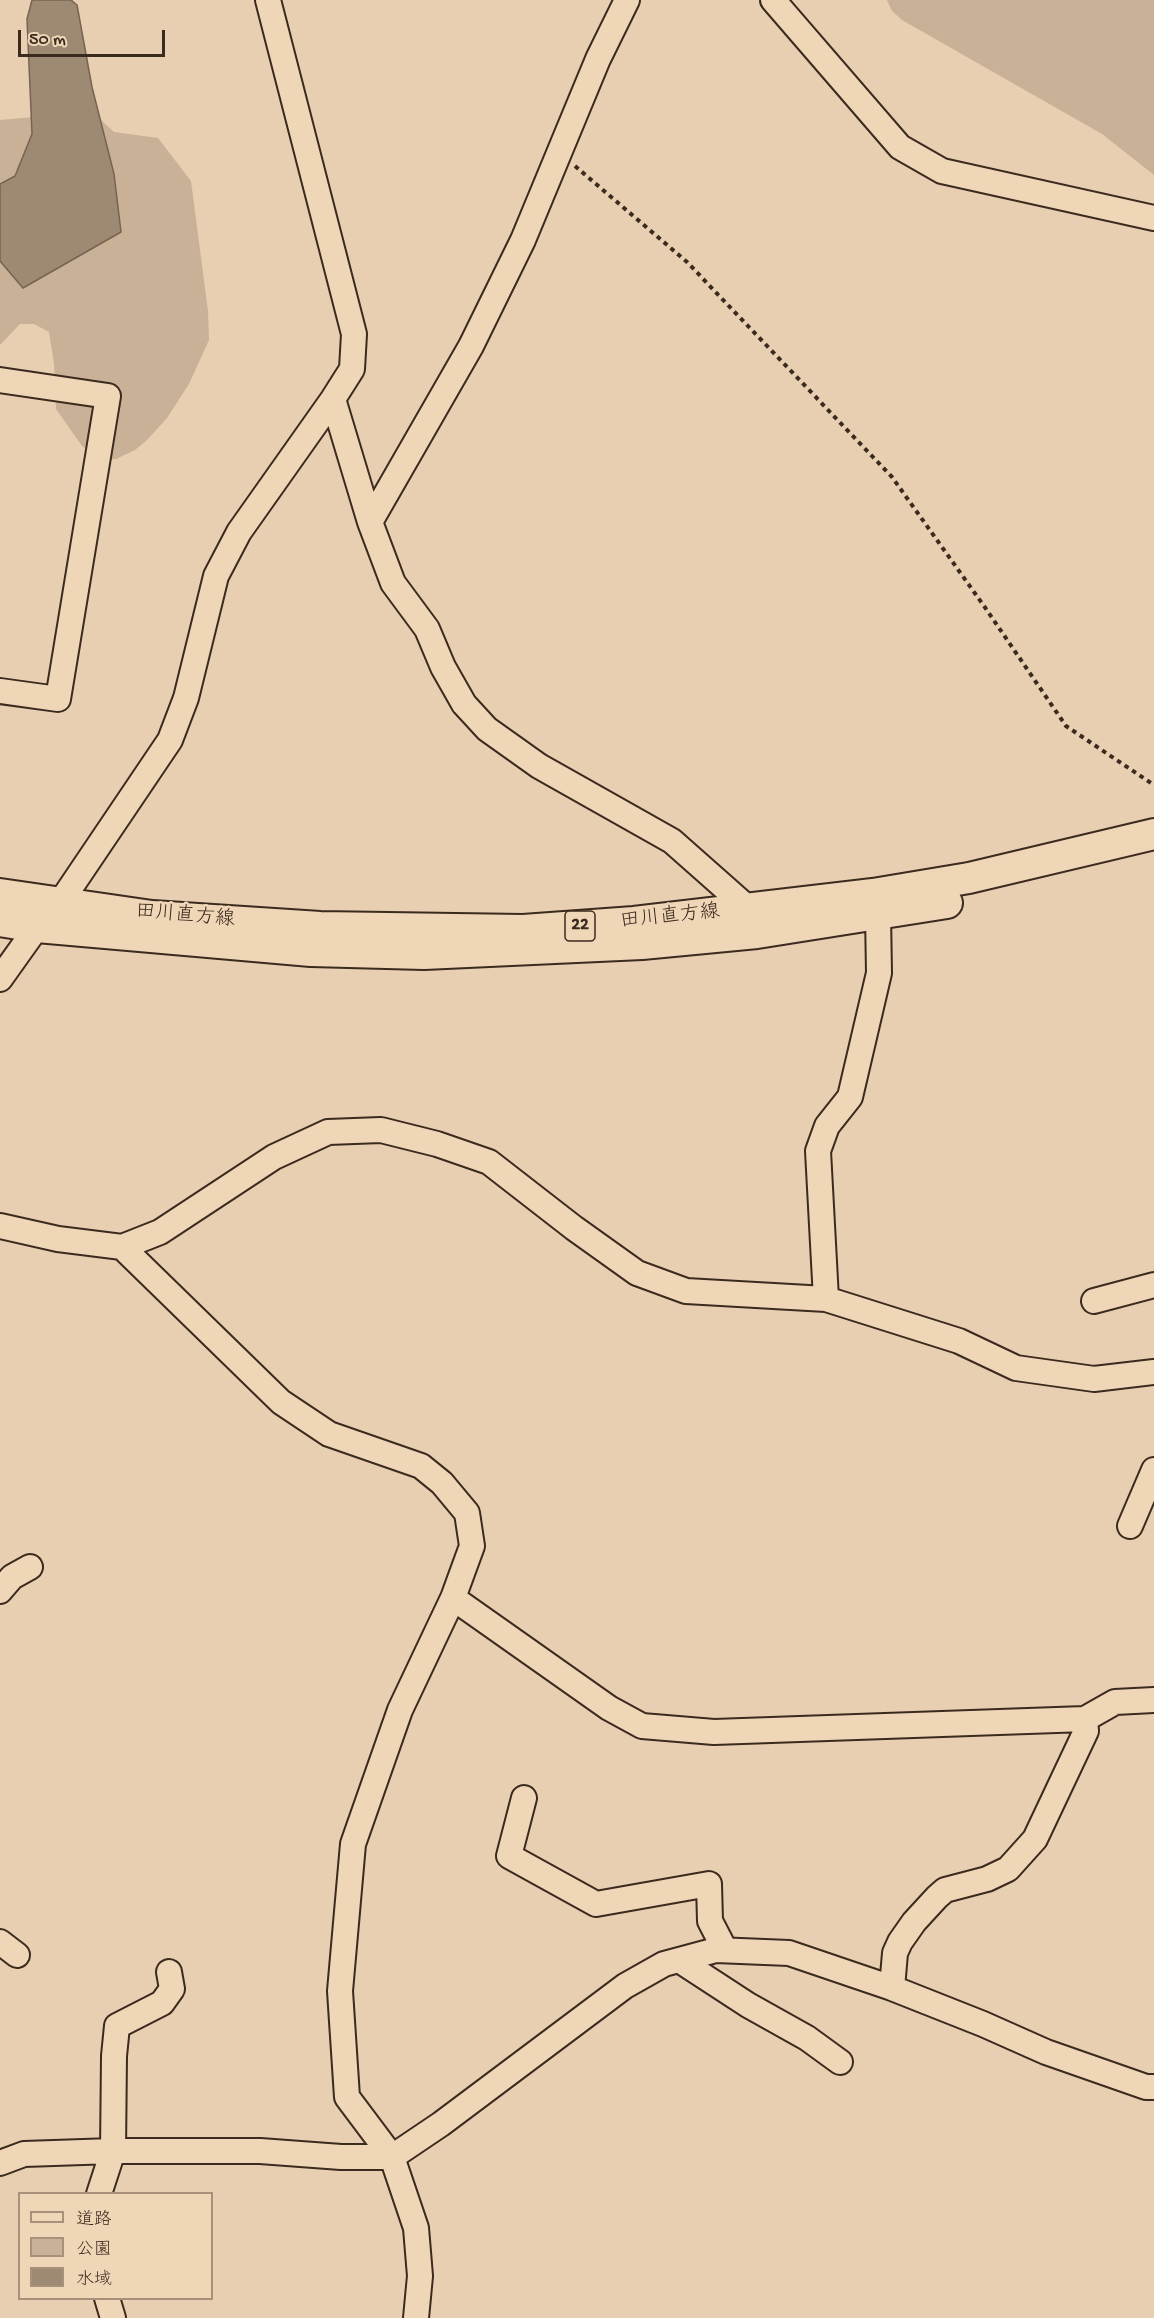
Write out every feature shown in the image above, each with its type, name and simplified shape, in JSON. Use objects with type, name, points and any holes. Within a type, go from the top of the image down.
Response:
[{"type":"main road","name":"田川直方線","points":[[0,921],[37,927],[311,951],[424,954],[642,944],[757,933],[875,905],[969,878],[1154,834]]},
{"type":"main road","name":"田川直方線","points":[[0,894],[152,916],[309,927],[524,930],[750,910],[974,898],[1154,854]]},
{"type":"street","points":[[0,979],[37,927],[60,903],[170,740],[186,698],[216,576],[239,532],[352,369],[354,334],[268,0]]},
{"type":"street","points":[[370,522],[471,346],[523,240],[598,59],[627,0]]},
{"type":"street","points":[[774,0],[900,147],[942,171],[1154,218]]},
{"type":"street","points":[[0,380],[108,396],[58,699],[0,691]]},
{"type":"street","points":[[333,399],[370,522],[393,583],[427,629],[443,667],[464,704],[487,729],[539,766],[672,842],[750,910]]},
{"type":"street","points":[[826,1299],[818,1151],[827,1126],[850,1097],[879,973],[875,905]]},
{"type":"street","points":[[0,1226],[58,1239],[122,1246],[160,1232],[274,1157],[328,1132],[381,1130],[437,1144],[489,1162],[637,1273],[686,1291],[826,1299],[959,1341],[1016,1368],[1094,1379],[1154,1372]]},
{"type":"street","points":[[122,1246],[281,1402],[329,1434],[421,1466],[442,1483],[467,1513],[472,1546],[453,1599],[400,1710],[353,1844],[340,1991],[347,2097],[392,2157],[416,2228],[420,2276],[416,2318]]},
{"type":"street","points":[[1094,1301],[1154,1285]]},
{"type":"street","points":[[1130,1526],[1154,1470]]},
{"type":"street","points":[[0,1591],[12,1577],[30,1567]]},
{"type":"street","points":[[453,1599],[609,1708],[642,1726],[714,1732],[1085,1719],[1115,1702],[1154,1700]]},
{"type":"street","points":[[892,1988],[896,1953],[900,1942],[914,1922],[937,1897],[945,1890],[987,1879],[1008,1869],[1035,1839],[1086,1731],[1085,1719]]},
{"type":"street","points":[[524,1798],[509,1856],[596,1904],[709,1884],[710,1921],[725,1950]]},
{"type":"street","points":[[0,2163],[24,2154],[113,2151],[260,2151],[341,2157],[392,2157],[441,2124],[625,1986],[664,1964],[716,1950],[789,1953],[892,1988],[1046,2052],[1146,2087],[1154,2087]]},
{"type":"street","points":[[679,1960],[748,2005],[807,2038],[840,2062]]},
{"type":"street","points":[[99,2192],[113,2151],[114,2056],[117,2026],[162,2003],[172,1989],[169,1972]]},
{"type":"street","points":[[108,2300],[112,2318]]},
{"type":"path","points":[[559,153],[687,262],[892,477],[1066,726],[1154,785]]},
{"type":"green space","points":[[887,0],[1154,0],[1154,175],[1102,134],[902,20],[892,11]]},
{"type":"green space","points":[[79,113],[100,119],[114,132],[158,138],[191,181],[208,311],[209,340],[189,384],[167,418],[147,440],[135,450],[116,459],[104,460],[82,446],[56,409],[54,364],[49,332],[34,324],[20,324],[0,345],[0,120]]},
{"type":"water","points":[[32,0],[71,0],[77,5],[92,87],[114,174],[121,232],[23,288],[0,261],[0,184],[15,176],[32,134],[27,19]]}]
